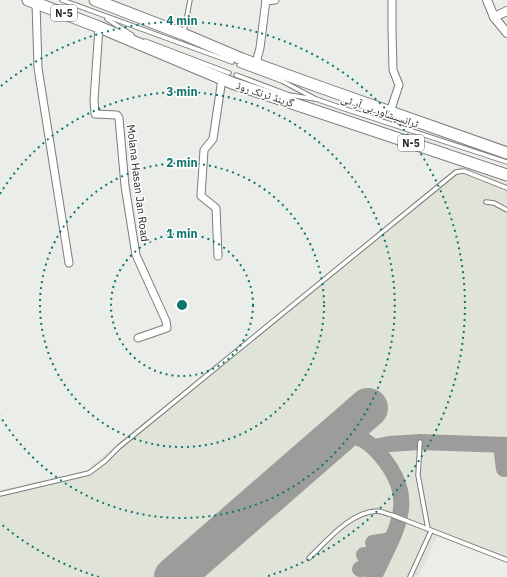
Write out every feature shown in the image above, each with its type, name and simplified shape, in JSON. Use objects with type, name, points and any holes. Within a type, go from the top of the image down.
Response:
[{"type":"highway","name":"N-5","points":[[95,0],[183,34],[242,59],[390,112],[507,151]]},
{"type":"highway","name":"گرینڈ ٹرنک روڈ","points":[[32,1],[226,76],[507,175]]},
{"type":"street","points":[[256,63],[260,48],[266,1],[275,0]]},
{"type":"street","points":[[390,112],[399,85],[393,70],[392,0]]},
{"type":"street","points":[[488,0],[494,17],[507,33]]},
{"type":"street","points":[[32,1],[38,68],[69,262]]},
{"type":"street","points":[[494,17],[507,11]]},
{"type":"street","name":"Molana Hasan Jan Road","points":[[99,27],[94,100],[95,114],[117,114],[119,118],[125,186],[136,255],[166,321],[167,328],[138,338]]},
{"type":"street","points":[[218,256],[216,208],[201,196],[204,150],[213,139],[226,76]]},
{"type":"lane","points":[[62,0],[99,15],[118,20],[232,62]]},
{"type":"lane","points":[[183,34],[186,28],[190,0]]},
{"type":"lane","points":[[99,15],[134,36]]},
{"type":"lane","points":[[141,39],[226,76]]},
{"type":"lane","name":"ٹرانسپشاور بی آر ٹی","points":[[239,65],[290,85],[316,99]]},
{"type":"lane","name":"ٹرانسپشاور بی آر ٹی","points":[[236,75],[289,95],[316,99],[507,162]]},
{"type":"lane","points":[[0,494],[89,473],[97,468],[119,447],[456,172],[464,171],[507,188]]},
{"type":"lane","points":[[486,202],[494,203],[507,210]]},
{"type":"lane","points":[[410,577],[430,530],[418,475],[420,442]]},
{"type":"lane","points":[[309,558],[347,522],[365,514],[377,511],[392,515],[507,560]]},
{"type":"shaded area","points":[[460,166],[507,184],[507,561],[437,537],[418,577],[0,577],[0,490],[88,470],[91,468],[93,464]]},
{"type":"taxiway","points":[[335,437],[352,436],[367,442],[376,450],[390,467],[398,483],[401,498],[397,528],[374,577]]},
{"type":"taxiway","points":[[374,447],[389,444],[420,442],[507,445]]},
{"type":"taxiway","points":[[501,446],[504,469]]},
{"type":"taxiway","points":[[373,543],[391,539]]},
{"type":"taxiway","points":[[364,555],[380,555],[385,553]]},
{"type":"taxiway","points":[[360,569],[378,568]]},
{"type":"taxiway","points":[[169,577],[184,569]]},
{"type":"runway","points":[[174,577],[368,408]]}]
